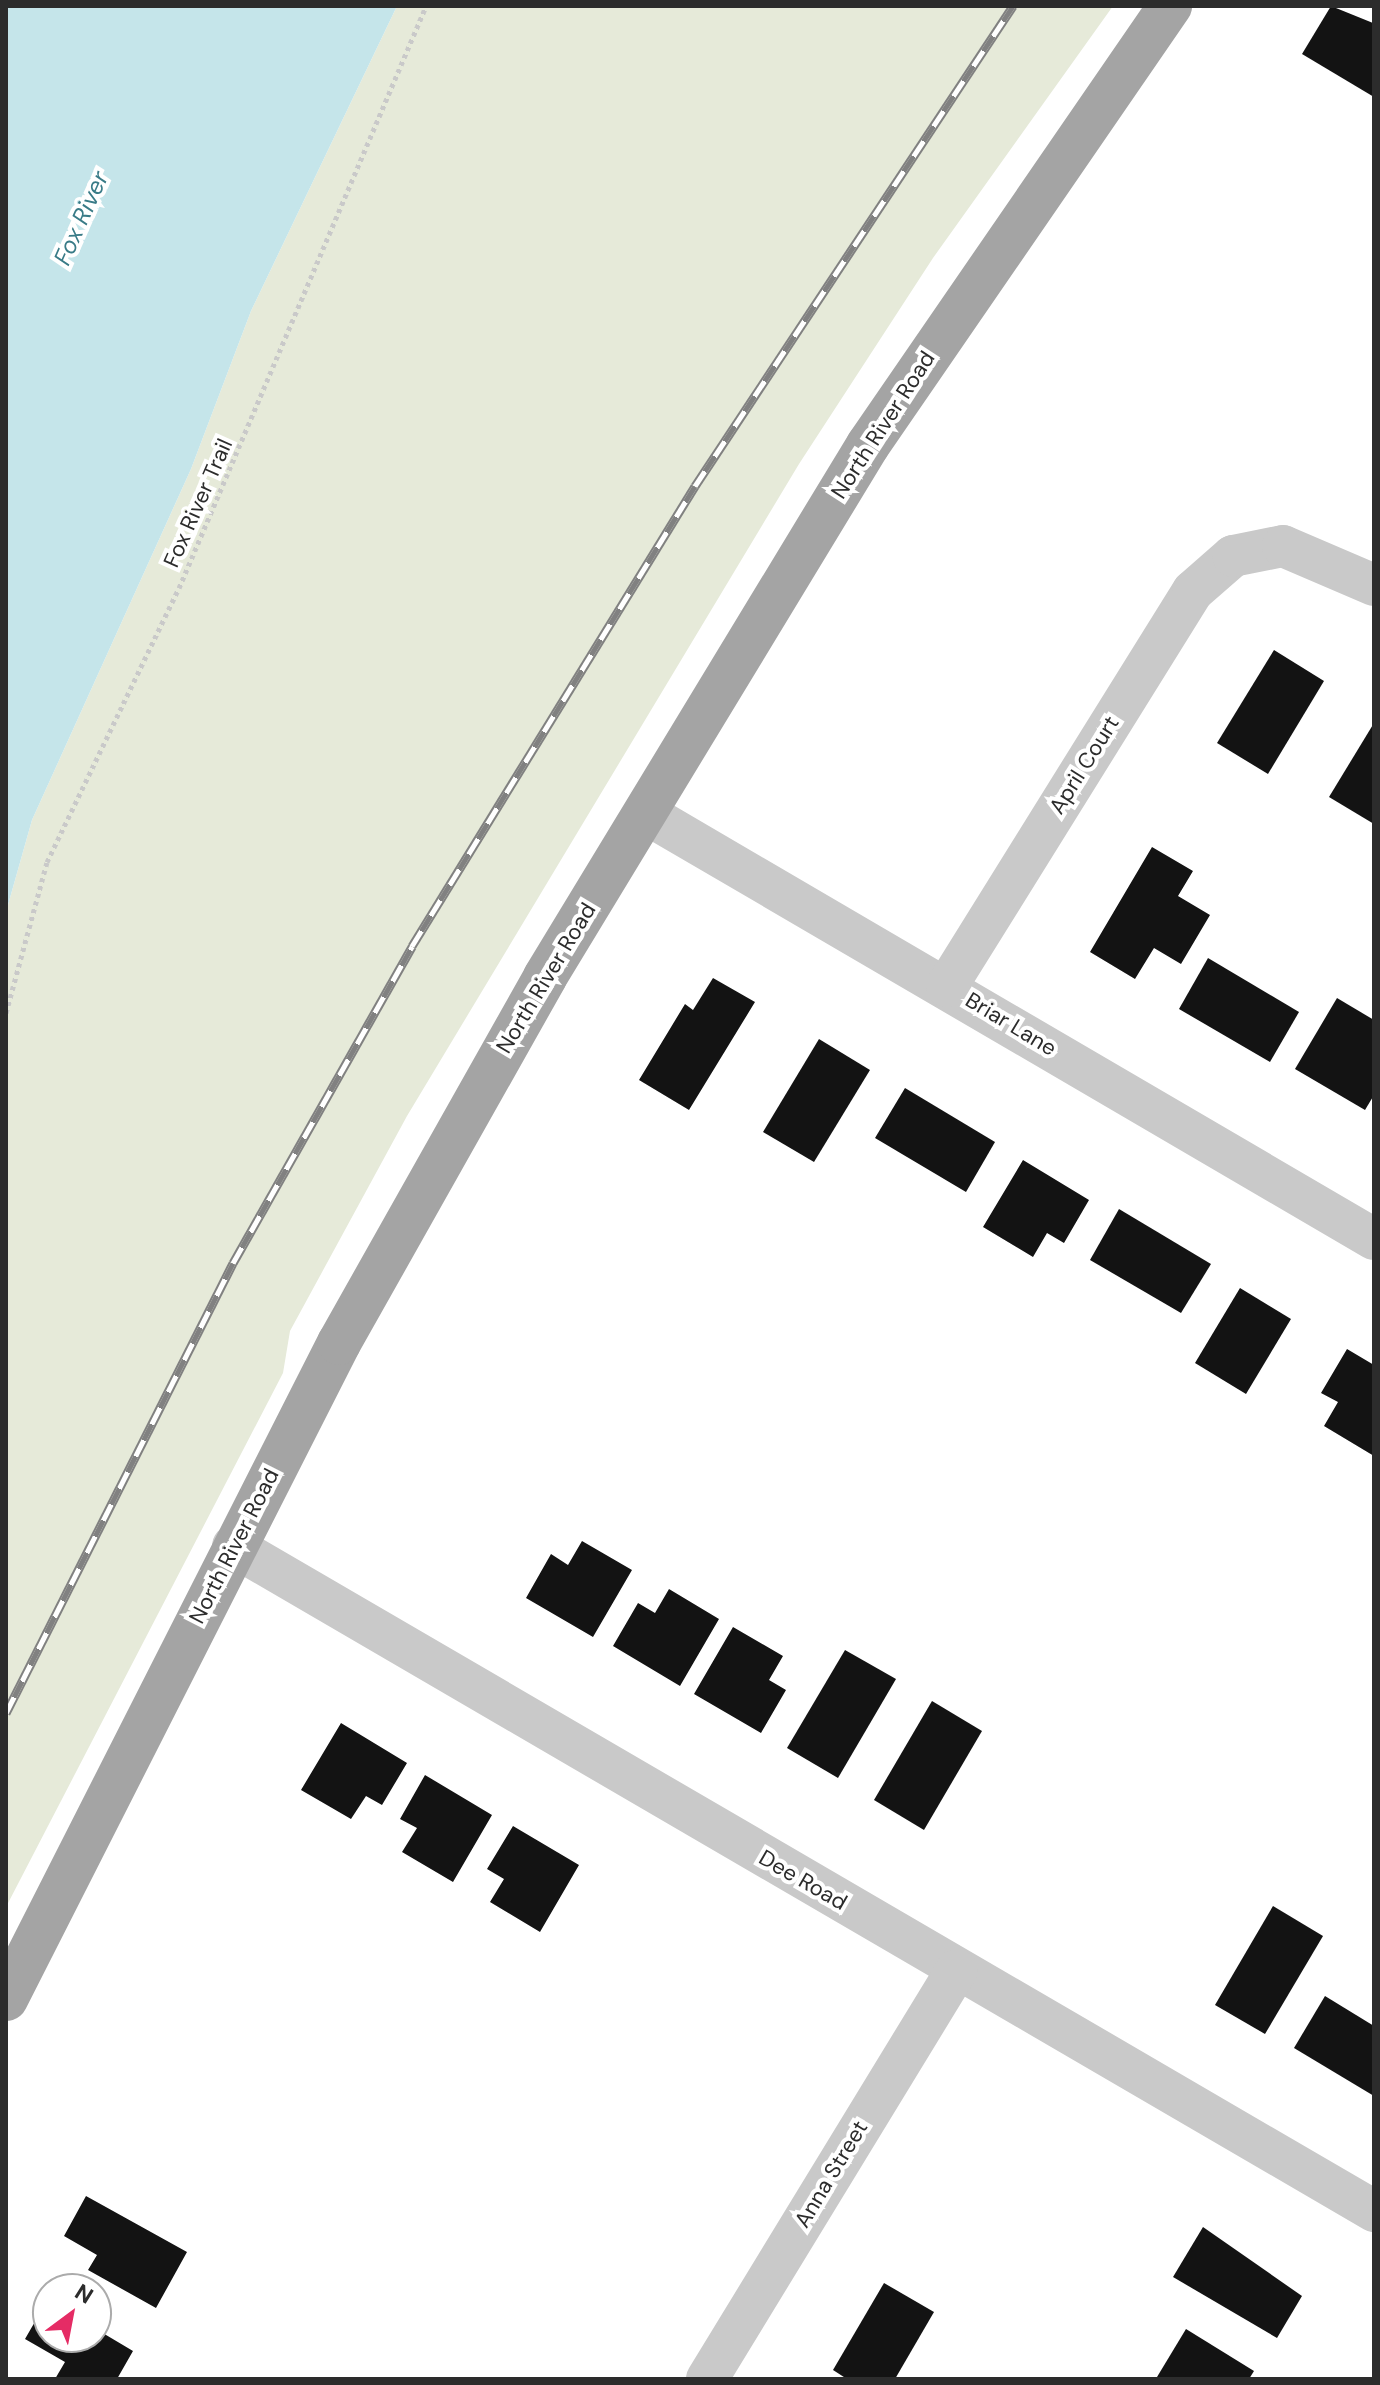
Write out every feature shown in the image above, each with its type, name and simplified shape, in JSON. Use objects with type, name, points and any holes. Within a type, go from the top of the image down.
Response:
[{"type":"main road","name":"North River Road","points":[[6,1999],[233,1546],[450,1143],[868,445],[1170,6]]},
{"type":"street","name":"April Court","points":[[947,986],[1193,591],[1233,556],[1283,546],[1374,585]]},
{"type":"street","name":"Briar Lane","points":[[645,813],[947,986],[1374,1239]]},
{"type":"street","name":"Dee Road","points":[[233,1546],[1374,2211]]},
{"type":"street","name":"Anna Street","points":[[707,2379],[957,1970]]},
{"type":"path","name":"Fox River Trail","points":[[6,1013],[47,862],[179,588],[426,6]]},
{"type":"green space","points":[[397,6],[1113,6],[933,258],[799,464],[407,1116],[290,1331],[283,1373],[6,1907],[6,912],[32,820],[191,469],[251,311]]},
{"type":"water","name":"Fox River","points":[[6,6],[397,6],[251,311],[191,469],[32,820],[6,912]]},
{"type":"building","points":[[1331,6],[1373,23],[1374,97],[1302,54]]},
{"type":"building","points":[[1274,650],[1324,681],[1268,774],[1217,743]]},
{"type":"building","points":[[1374,723],[1374,824],[1329,797]]},
{"type":"building","points":[[1152,847],[1193,871],[1178,896],[1210,915],[1181,964],[1154,948],[1135,979],[1090,952]]},
{"type":"building","points":[[1208,958],[1299,1012],[1270,1062],[1179,1009]]},
{"type":"building","points":[[713,978],[755,1002],[689,1110],[639,1080],[685,1004],[693,1010]]},
{"type":"building","points":[[1337,998],[1374,1020],[1374,1095],[1365,1110],[1295,1069]]},
{"type":"building","points":[[819,1039],[870,1070],[814,1162],[763,1132]]},
{"type":"building","points":[[905,1088],[995,1142],[966,1192],[875,1138]]},
{"type":"building","points":[[1023,1160],[1089,1200],[1064,1243],[1047,1233],[1033,1257],[983,1227]]},
{"type":"building","points":[[1119,1209],[1211,1264],[1181,1313],[1090,1260]]},
{"type":"building","points":[[1240,1288],[1291,1319],[1246,1394],[1195,1363]]},
{"type":"building","points":[[1347,1349],[1374,1365],[1374,1456],[1324,1426],[1338,1402],[1321,1393]]},
{"type":"building","points":[[582,1541],[632,1570],[593,1637],[526,1598],[551,1554],[568,1565]]},
{"type":"building","points":[[669,1589],[719,1619],[680,1686],[613,1646],[638,1603],[655,1613]]},
{"type":"building","points":[[733,1627],[783,1656],[769,1680],[786,1690],[761,1733],[694,1694]]},
{"type":"building","points":[[845,1650],[896,1679],[838,1778],[787,1748]]},
{"type":"building","points":[[932,1701],[982,1731],[924,1830],[874,1800]]},
{"type":"building","points":[[341,1723],[407,1763],[382,1805],[366,1796],[351,1819],[301,1790]]},
{"type":"building","points":[[425,1775],[492,1815],[453,1882],[402,1852],[417,1828],[400,1819]]},
{"type":"building","points":[[513,1826],[579,1865],[540,1932],[490,1902],[504,1879],[487,1869]]},
{"type":"building","points":[[1273,1906],[1323,1936],[1265,2034],[1215,2005]]},
{"type":"building","points":[[1325,1996],[1374,2026],[1374,2096],[1294,2048]]},
{"type":"building","points":[[86,2196],[187,2252],[156,2308],[112,2283],[112,2273],[88,2270],[97,2255],[64,2236]]},
{"type":"building","points":[[1203,2227],[1302,2296],[1277,2338],[1173,2277]]},
{"type":"building","points":[[884,2283],[934,2312],[895,2379],[847,2379],[833,2370]]},
{"type":"building","points":[[32,2327],[32,2343],[25,2339]]},
{"type":"building","points":[[1186,2329],[1254,2371],[1249,2379],[1157,2377]]},
{"type":"building","points":[[112,2339],[133,2351],[117,2379],[55,2379],[65,2362],[49,2353],[112,2353]]},
{"type":"railway","points":[[6,1713],[233,1263],[412,946],[695,486],[1013,6]]}]
